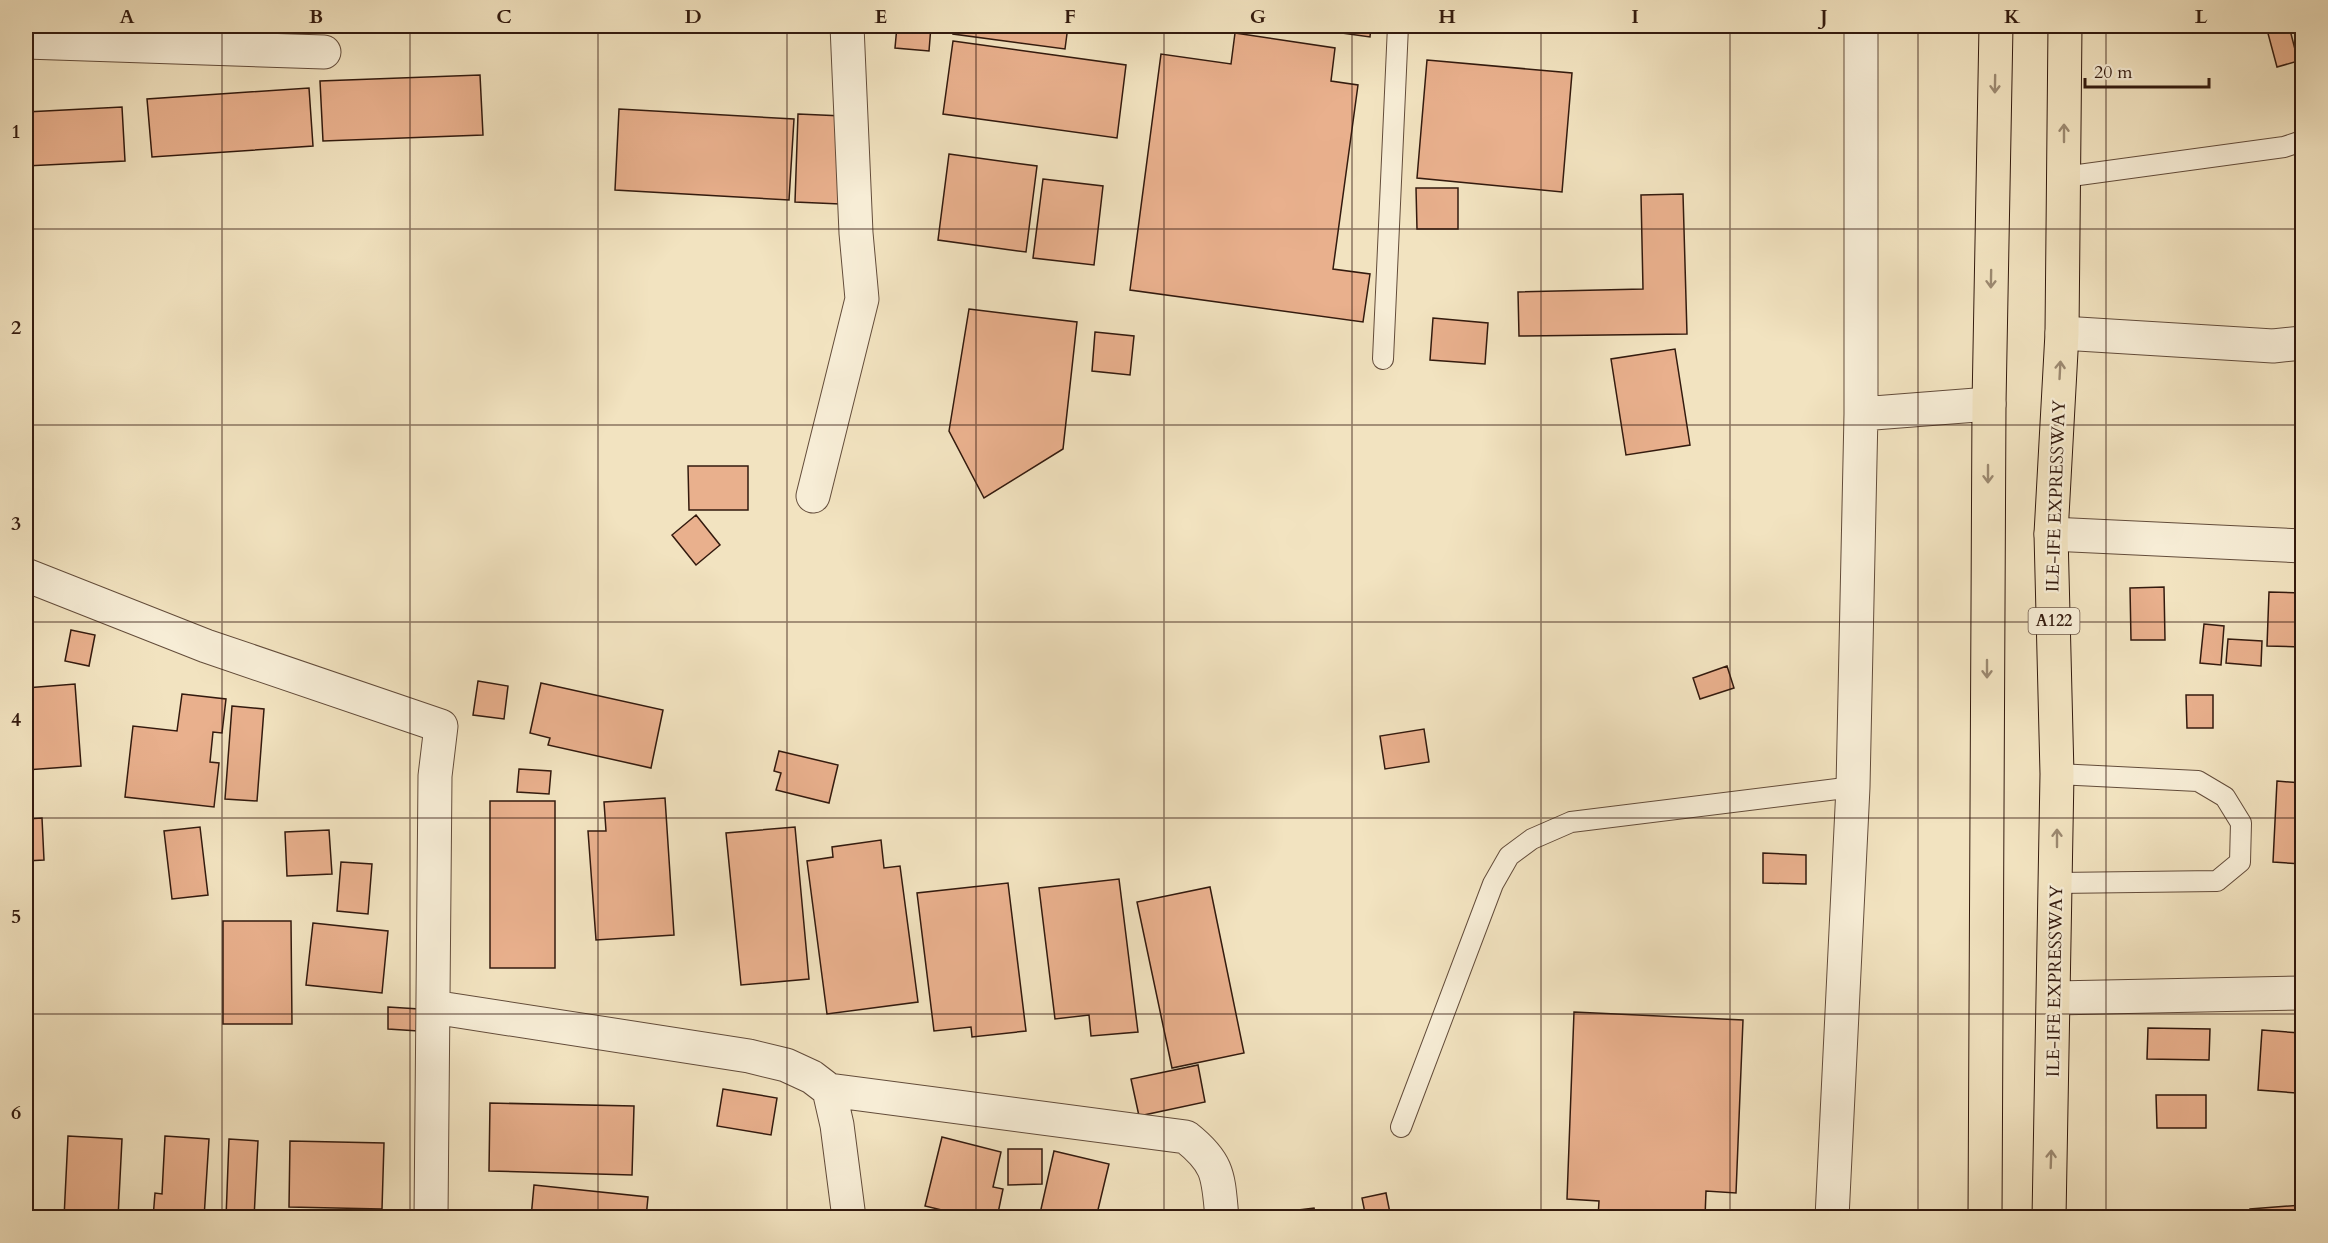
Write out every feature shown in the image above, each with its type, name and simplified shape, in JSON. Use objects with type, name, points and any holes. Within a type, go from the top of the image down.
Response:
[{"type":"highway","points":[[1985,1218],[1989,404],[1996,26]]},
{"type":"highway","name":"ILE-IFE EXPRESSWAY","points":[[2049,1218],[2055,998],[2057,774],[2051,534],[2062,333],[2065,26]]},
{"type":"street","points":[[813,496],[862,299],[856,233],[848,26]]},
{"type":"street","points":[[1832,1218],[1853,787],[1861,414],[1861,26]]},
{"type":"street","points":[[26,42],[324,52]]},
{"type":"street","points":[[2062,333],[2273,346],[2302,343]]},
{"type":"street","points":[[1861,414],[1989,404]]},
{"type":"street","points":[[2051,534],[2302,546]]},
{"type":"street","points":[[26,575],[206,646],[441,726],[435,776],[431,1218]]},
{"type":"street","points":[[2055,998],[2302,993]]},
{"type":"street","points":[[433,1007],[749,1056],[786,1065],[812,1077],[829,1090],[1186,1137],[1204,1152],[1218,1175],[1222,1218]]},
{"type":"street","points":[[829,1090],[837,1125],[849,1218]]},
{"type":"lane","points":[[1383,359],[1398,26]]},
{"type":"lane","points":[[2064,177],[2284,147],[2302,141]]},
{"type":"lane","points":[[2056,883],[2217,881],[2240,862],[2241,823],[2225,797],[2198,781],[2057,774]]},
{"type":"lane","points":[[1401,1127],[1493,884],[1509,856],[1533,839],[1571,822],[1853,787]]},
{"type":"building","points":[[897,26],[931,26],[929,51],[895,48]]},
{"type":"building","points":[[954,26],[1068,26],[1065,49],[953,34]]},
{"type":"building","points":[[1329,26],[1371,26],[1370,37],[1328,31]]},
{"type":"building","points":[[2266,26],[2289,26],[2298,61],[2277,67]]},
{"type":"building","points":[[1235,33],[1335,48],[1331,81],[1358,85],[1333,269],[1370,274],[1363,322],[1130,290],[1161,54],[1231,64]]},
{"type":"building","points":[[953,41],[1126,65],[1117,138],[943,114]]},
{"type":"building","points":[[1427,60],[1572,73],[1562,192],[1417,178]]},
{"type":"building","points":[[480,75],[483,135],[323,141],[320,81]]},
{"type":"building","points":[[309,88],[313,146],[152,157],[147,99]]},
{"type":"building","points":[[122,107],[125,161],[26,166],[26,112]]},
{"type":"building","points":[[619,109],[794,119],[789,200],[615,190]]},
{"type":"building","points":[[798,114],[843,116],[840,204],[795,202]]},
{"type":"building","points":[[949,154],[1037,166],[1026,252],[938,240]]},
{"type":"building","points":[[1043,179],[1103,186],[1094,265],[1033,258]]},
{"type":"building","points":[[1416,188],[1458,188],[1458,229],[1417,229]]},
{"type":"building","points":[[1683,194],[1687,334],[1519,336],[1518,292],[1643,289],[1641,195]]},
{"type":"building","points":[[969,309],[1077,322],[1063,449],[984,498],[949,431]]},
{"type":"building","points":[[1433,318],[1488,323],[1485,364],[1430,360]]},
{"type":"building","points":[[1095,332],[1134,336],[1130,375],[1092,371]]},
{"type":"building","points":[[1675,349],[1690,445],[1626,455],[1611,359]]},
{"type":"building","points":[[688,466],[748,466],[748,510],[689,510]]},
{"type":"building","points":[[696,515],[720,545],[696,565],[672,535]]},
{"type":"building","points":[[2164,587],[2165,640],[2131,640],[2130,588]]},
{"type":"building","points":[[2269,592],[2302,593],[2302,647],[2267,646]]},
{"type":"building","points":[[2204,624],[2224,626],[2221,665],[2200,663]]},
{"type":"building","points":[[71,630],[95,635],[89,666],[65,661]]},
{"type":"building","points":[[2228,639],[2262,641],[2261,666],[2226,663]]},
{"type":"building","points":[[1727,666],[1734,688],[1700,699],[1693,678]]},
{"type":"building","points":[[478,681],[508,686],[504,719],[473,715]]},
{"type":"building","points":[[541,683],[663,710],[651,768],[548,745],[550,738],[530,733]]},
{"type":"building","points":[[75,684],[81,766],[26,770],[26,688]]},
{"type":"building","points":[[182,694],[226,699],[222,733],[213,732],[210,762],[219,763],[214,807],[125,797],[133,726],[177,731]]},
{"type":"building","points":[[2186,695],[2213,695],[2213,728],[2187,728]]},
{"type":"building","points":[[232,706],[264,709],[257,801],[225,799]]},
{"type":"building","points":[[1424,729],[1429,762],[1385,769],[1380,736]]},
{"type":"building","points":[[779,751],[838,765],[829,803],[776,790],[781,773],[774,771]]},
{"type":"building","points":[[519,769],[551,771],[549,794],[517,792]]},
{"type":"building","points":[[2277,781],[2302,783],[2302,864],[2273,862]]},
{"type":"building","points":[[665,798],[674,935],[596,940],[588,831],[606,831],[604,802]]},
{"type":"building","points":[[490,801],[555,801],[555,968],[490,968]]},
{"type":"building","points":[[42,818],[44,860],[26,861],[26,819]]},
{"type":"building","points":[[200,827],[208,895],[172,899],[164,831]]},
{"type":"building","points":[[795,827],[809,979],[741,985],[726,833]]},
{"type":"building","points":[[329,830],[332,874],[287,876],[285,832]]},
{"type":"building","points":[[881,840],[884,868],[900,866],[918,1002],[827,1014],[807,861],[833,857],[832,847]]},
{"type":"building","points":[[1763,853],[1806,855],[1806,884],[1763,883]]},
{"type":"building","points":[[341,862],[372,864],[368,914],[337,911]]},
{"type":"building","points":[[1119,879],[1138,1032],[1091,1036],[1089,1015],[1055,1019],[1039,888]]},
{"type":"building","points":[[1008,883],[1026,1031],[972,1037],[971,1027],[934,1031],[917,893]]},
{"type":"building","points":[[1210,887],[1244,1053],[1172,1068],[1137,902]]},
{"type":"building","points":[[223,921],[291,921],[292,1024],[223,1024]]},
{"type":"building","points":[[313,923],[388,931],[382,993],[306,985]]},
{"type":"building","points":[[388,1007],[419,1009],[418,1031],[388,1029]]},
{"type":"building","points":[[1574,1012],[1743,1020],[1736,1193],[1706,1191],[1705,1218],[1598,1218],[1599,1201],[1567,1199]]},
{"type":"building","points":[[2148,1028],[2210,1029],[2209,1060],[2147,1059]]},
{"type":"building","points":[[2262,1030],[2300,1033],[2296,1093],[2258,1090]]},
{"type":"building","points":[[1198,1065],[1205,1102],[1139,1116],[1131,1079]]},
{"type":"building","points":[[723,1089],[777,1098],[771,1135],[717,1126]]},
{"type":"building","points":[[2156,1095],[2206,1095],[2206,1128],[2157,1128]]},
{"type":"building","points":[[490,1103],[634,1106],[632,1175],[489,1171]]},
{"type":"building","points":[[68,1136],[122,1139],[118,1218],[64,1218]]},
{"type":"building","points":[[165,1136],[209,1139],[204,1218],[153,1218],[155,1193],[162,1194]]},
{"type":"building","points":[[942,1137],[1001,1152],[993,1187],[1003,1189],[997,1218],[975,1218],[925,1206]]},
{"type":"building","points":[[229,1139],[258,1141],[254,1218],[226,1218]]},
{"type":"building","points":[[290,1141],[384,1143],[382,1209],[289,1207]]},
{"type":"building","points":[[1008,1149],[1042,1149],[1042,1184],[1008,1185]]},
{"type":"building","points":[[1054,1151],[1109,1164],[1096,1218],[1039,1218]]},
{"type":"building","points":[[534,1185],[648,1197],[646,1218],[531,1218]]},
{"type":"building","points":[[1386,1193],[1391,1218],[1366,1218],[1362,1198]]},
{"type":"building","points":[[2302,1205],[2302,1218],[2250,1218],[2250,1209]]},
{"type":"building","points":[[1314,1208],[1316,1218],[1283,1218],[1282,1212]]},
{"type":"building","points":[[688,1214],[754,1218],[688,1218]]}]
